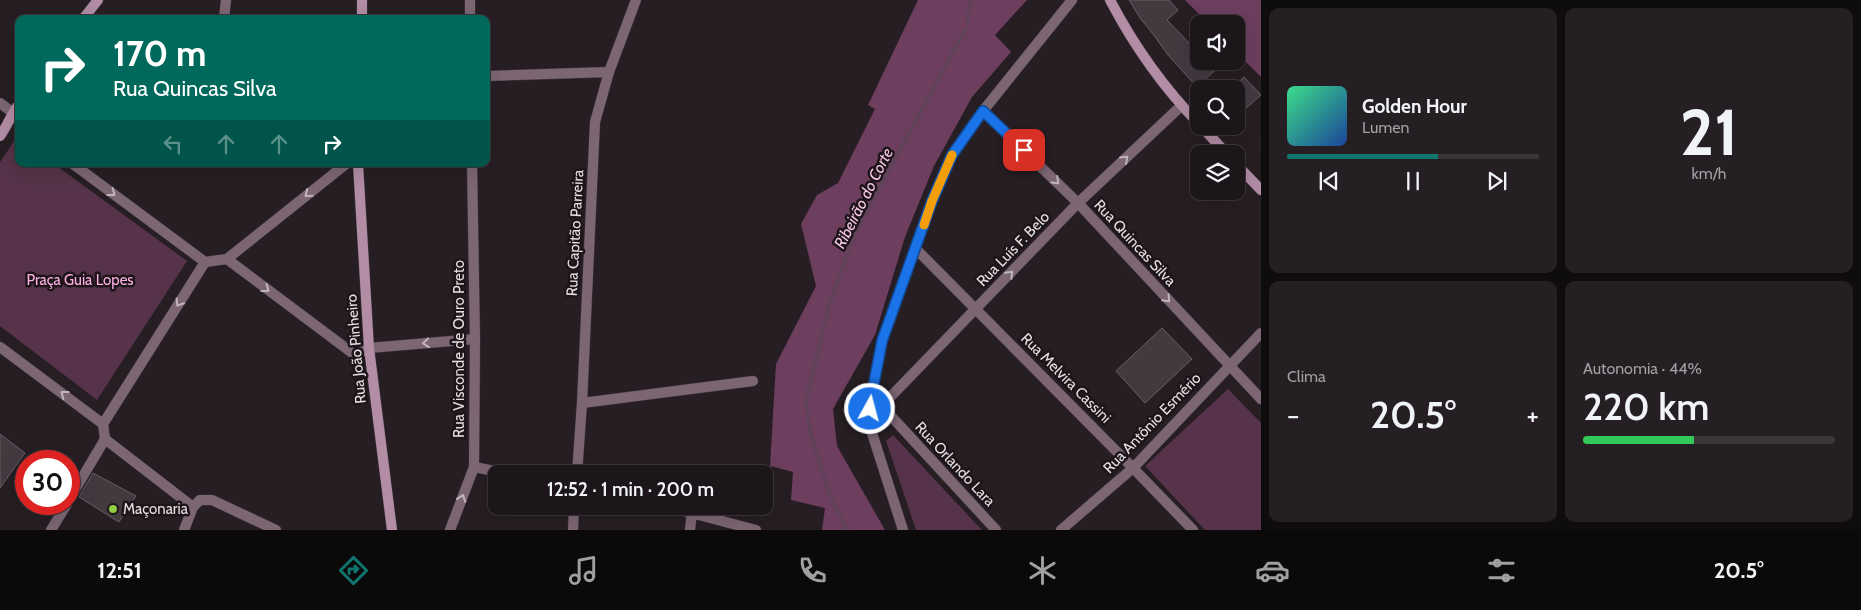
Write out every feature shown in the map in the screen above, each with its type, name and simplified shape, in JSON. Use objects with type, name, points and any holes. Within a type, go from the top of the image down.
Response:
[{"type":"street","points":[[86,15],[98,0]]},
{"type":"street","points":[[224,15],[226,0]]},
{"type":"street","points":[[362,0],[362,15]]},
{"type":"street","points":[[470,0],[470,15]]},
{"type":"street","name":"Rua Capitão Parreira","points":[[578,465],[595,122],[609,72],[636,0]]},
{"type":"street","points":[[904,530],[872,434],[872,395],[882,341],[932,201],[952,155],[983,111],[1072,0]]},
{"type":"street","points":[[1110,0],[1124,27],[1190,114]]},
{"type":"street","points":[[490,76],[609,72]]},
{"type":"street","points":[[0,103],[15,108]]},
{"type":"street","name":"Rua Luís F. Belo","points":[[871,417],[1078,203],[1182,106]]},
{"type":"street","name":"Rua Quincas Silva","points":[[983,111],[1078,203],[1261,399]]},
{"type":"street","points":[[0,136],[15,124]]},
{"type":"street","points":[[1209,135],[1219,145]]},
{"type":"street","points":[[77,167],[206,262],[227,259],[342,167]]},
{"type":"street","name":"Rua João Pinheiro","points":[[358,167],[369,348],[392,530]]},
{"type":"street","name":"Rua Visconde de Ouro Preto","points":[[450,530],[474,467],[475,339],[472,167]]},
{"type":"street","points":[[1245,173],[1261,190]]},
{"type":"street","name":"Rua Melvira Cassini","points":[[916,249],[1193,530]]},
{"type":"street","points":[[227,259],[355,355],[369,348],[475,339]]},
{"type":"street","points":[[80,481],[105,439],[103,424],[206,262]]},
{"type":"street","name":"Rua Antônio Esmério","points":[[1061,530],[1133,468],[1261,333]]},
{"type":"street","points":[[0,347],[103,424]]},
{"type":"street","points":[[582,403],[753,381]]},
{"type":"street","name":"Rua Orlando Lara","points":[[872,395],[996,530]]},
{"type":"street","points":[[105,439],[193,508]]},
{"type":"street","points":[[474,467],[488,470]]},
{"type":"street","points":[[184,530],[193,508],[200,500],[212,500],[276,530]]},
{"type":"street","points":[[51,530],[60,515]]},
{"type":"street","points":[[573,530],[574,515]]},
{"type":"street","points":[[690,530],[692,515]]},
{"type":"street","points":[[703,515],[756,530]]},
{"type":"green space","name":"Praça Guia Lopes","points":[[15,140],[15,167],[58,167],[187,261],[97,400],[0,326],[0,162]]},
{"type":"green space","points":[[1228,389],[1261,423],[1261,530],[1205,530],[1145,466]]},
{"type":"green space","points":[[893,435],[982,530],[916,530],[886,441]]},
{"type":"shaded area","points":[[918,0],[1027,0],[995,35],[1011,52],[972,97],[934,166],[905,237],[875,335],[833,409],[837,446],[885,530],[822,530],[825,508],[791,500],[793,472],[770,465],[776,364],[816,286],[801,224],[817,195],[838,183],[875,109],[868,105]]},
{"type":"shaded area","points":[[972,0],[966,29],[857,231],[830,302],[856,231],[966,28]]},
{"type":"shaded area","points":[[1185,0],[1261,0],[1261,77],[1245,61],[1245,15],[1200,15]]},
{"type":"shaded area","points":[[806,401],[812,433],[831,495],[849,530],[847,530],[830,495],[810,433]]},
{"type":"building","points":[[1129,0],[1169,0],[1178,10],[1167,20],[1190,44],[1190,70],[1215,70],[1205,80],[1191,80],[1168,55]]},
{"type":"building","points":[[1244,77],[1261,95],[1245,109],[1245,80],[1241,80]]},
{"type":"building","points":[[1162,328],[1192,359],[1145,403],[1116,371]]},
{"type":"building","points":[[0,434],[21,450],[15,450],[15,467],[0,488]]},
{"type":"building","name":"Maçonaria","points":[[93,473],[136,496],[119,522],[80,498]]},
{"type":"waterway","name":"Ribeirão do Corte","points":[[967,23],[971,0]]},
{"type":"waterway","name":"Ribeirão do Corte","points":[[847,530],[830,495],[810,433],[806,401],[830,302],[856,231],[965,30]]},
{"type":"slow traffic","points":[[924,225],[952,155]]},
{"type":"place","name":"Maçonaria","points":[[113,509]]},
{"type":"route","points":[[870,409],[882,341],[932,201],[952,155],[983,111],[1024,150]]}]
